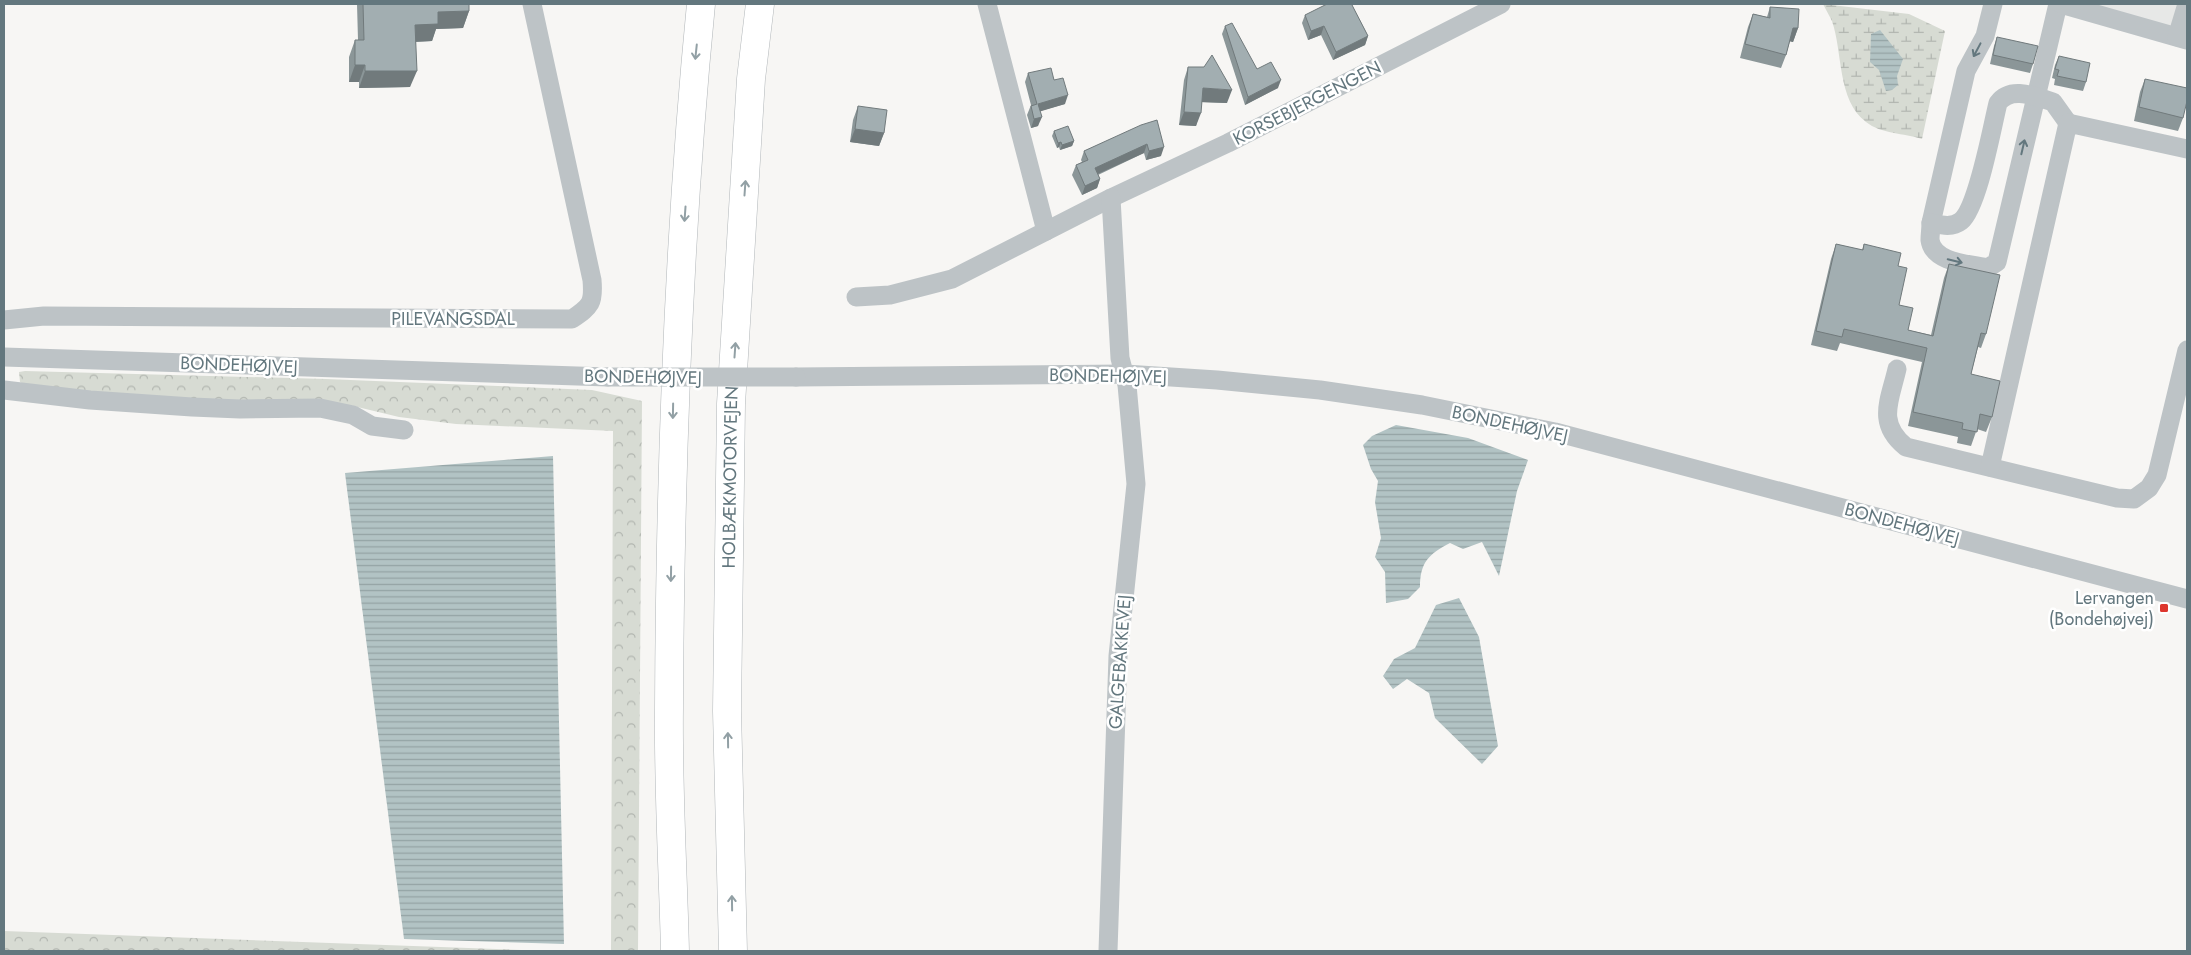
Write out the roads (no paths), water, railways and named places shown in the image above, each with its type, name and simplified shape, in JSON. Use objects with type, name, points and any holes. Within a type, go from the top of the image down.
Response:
[{"type":"highway","points":[[675,951],[669,711],[673,404],[694,74],[701,4]]},
{"type":"highway","name":"HOLBÆKMOTORVEJEN","points":[[733,951],[727,711],[731,404],[751,80],[760,4]]},
{"type":"street","name":"PILEVANGSDAL","points":[[4,320],[44,316],[572,319],[586,309],[593,298],[592,280],[532,4]]},
{"type":"street","points":[[987,4],[1046,231]]},
{"type":"street","name":"KORSEBJERGENGEN","points":[[856,297],[890,295],[952,279],[1111,198],[1228,143],[1501,4]]},
{"type":"street","points":[[1992,4],[1985,36],[1966,70],[1931,223],[1930,241],[1936,253],[1949,260],[1988,268],[1996,262],[2034,96],[2059,4],[2182,39],[2187,4]]},
{"type":"street","points":[[1931,223],[1946,226],[1959,222],[1967,215],[1974,199],[1998,103],[2002,98],[2015,93],[2053,102],[2068,123],[2187,149]]},
{"type":"street","points":[[1990,467],[2068,123]]},
{"type":"street","points":[[1111,198],[1120,358],[1125,374]]},
{"type":"street","points":[[1898,368],[1887,418],[1889,429],[1896,439],[1906,447],[2117,498],[2134,499],[2149,488],[2157,475],[2187,350]]},
{"type":"street","name":"BONDEHØJVEJ","points":[[4,357],[608,377],[796,378],[1125,374],[1217,380],[1320,390],[1422,405],[1554,432],[2187,599]]},
{"type":"street","name":"GALGEBAKKEVEJ","points":[[1108,951],[1118,656],[1136,484],[1125,374]]},
{"type":"street","points":[[4,390],[90,400],[192,407],[240,409],[320,408],[353,415],[372,426],[404,430]]},
{"type":"place","name":"Lervangen (Bondehøjvej)","points":[[2164,608]]}]
